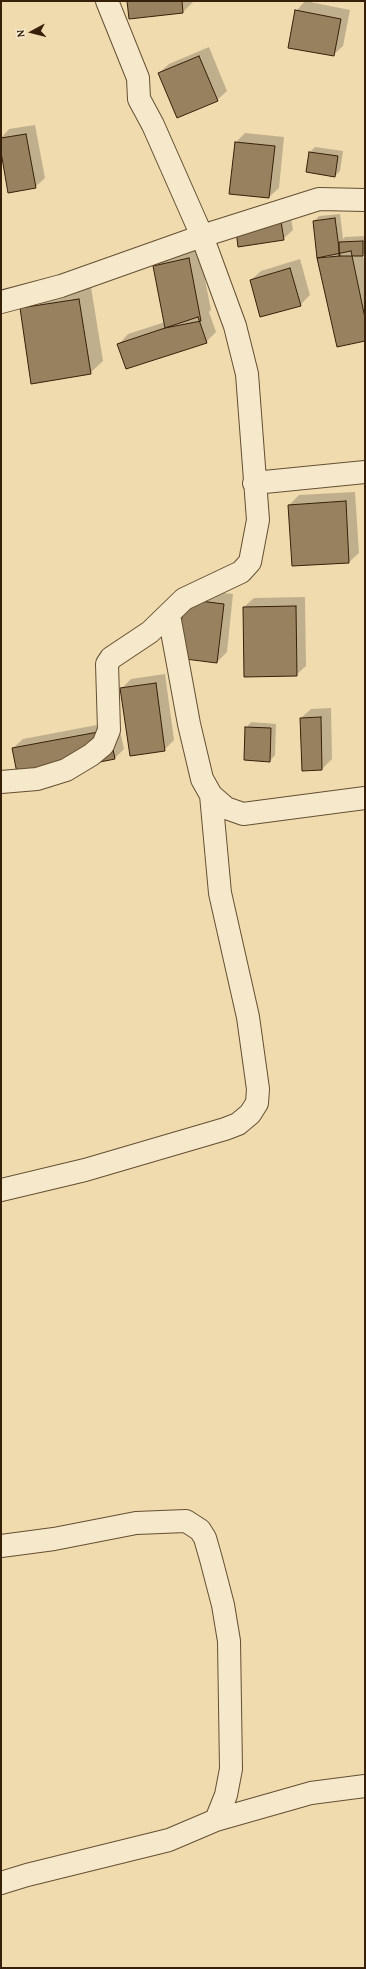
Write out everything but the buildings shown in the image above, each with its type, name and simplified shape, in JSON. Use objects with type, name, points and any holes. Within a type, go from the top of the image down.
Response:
[{"type":"street","points":[[1,782],[37,779],[66,770],[91,755],[103,745],[109,730],[107,664],[110,658],[150,632],[169,616],[184,599],[241,572],[250,562],[258,520],[254,483],[247,374],[235,326],[202,236],[153,125],[139,99],[138,78],[107,1]]},
{"type":"street","points":[[1,302],[61,286],[202,236],[319,199],[365,200]]},
{"type":"street","points":[[254,483],[365,472]]},
{"type":"street","points":[[169,616],[190,731],[202,779],[211,795],[226,808],[243,814],[365,798]]},
{"type":"street","points":[[1,1190],[85,1170],[225,1129],[244,1119],[250,1114],[257,1104],[258,1089],[248,1017],[220,893],[211,795]]},
{"type":"street","points":[[1,1546],[54,1539],[136,1523],[186,1521],[200,1530],[205,1538],[219,1589],[229,1641],[231,1769],[226,1795],[216,1820]]},
{"type":"street","points":[[1,1883],[27,1874],[169,1840],[216,1820],[311,1793],[365,1786]]}]
